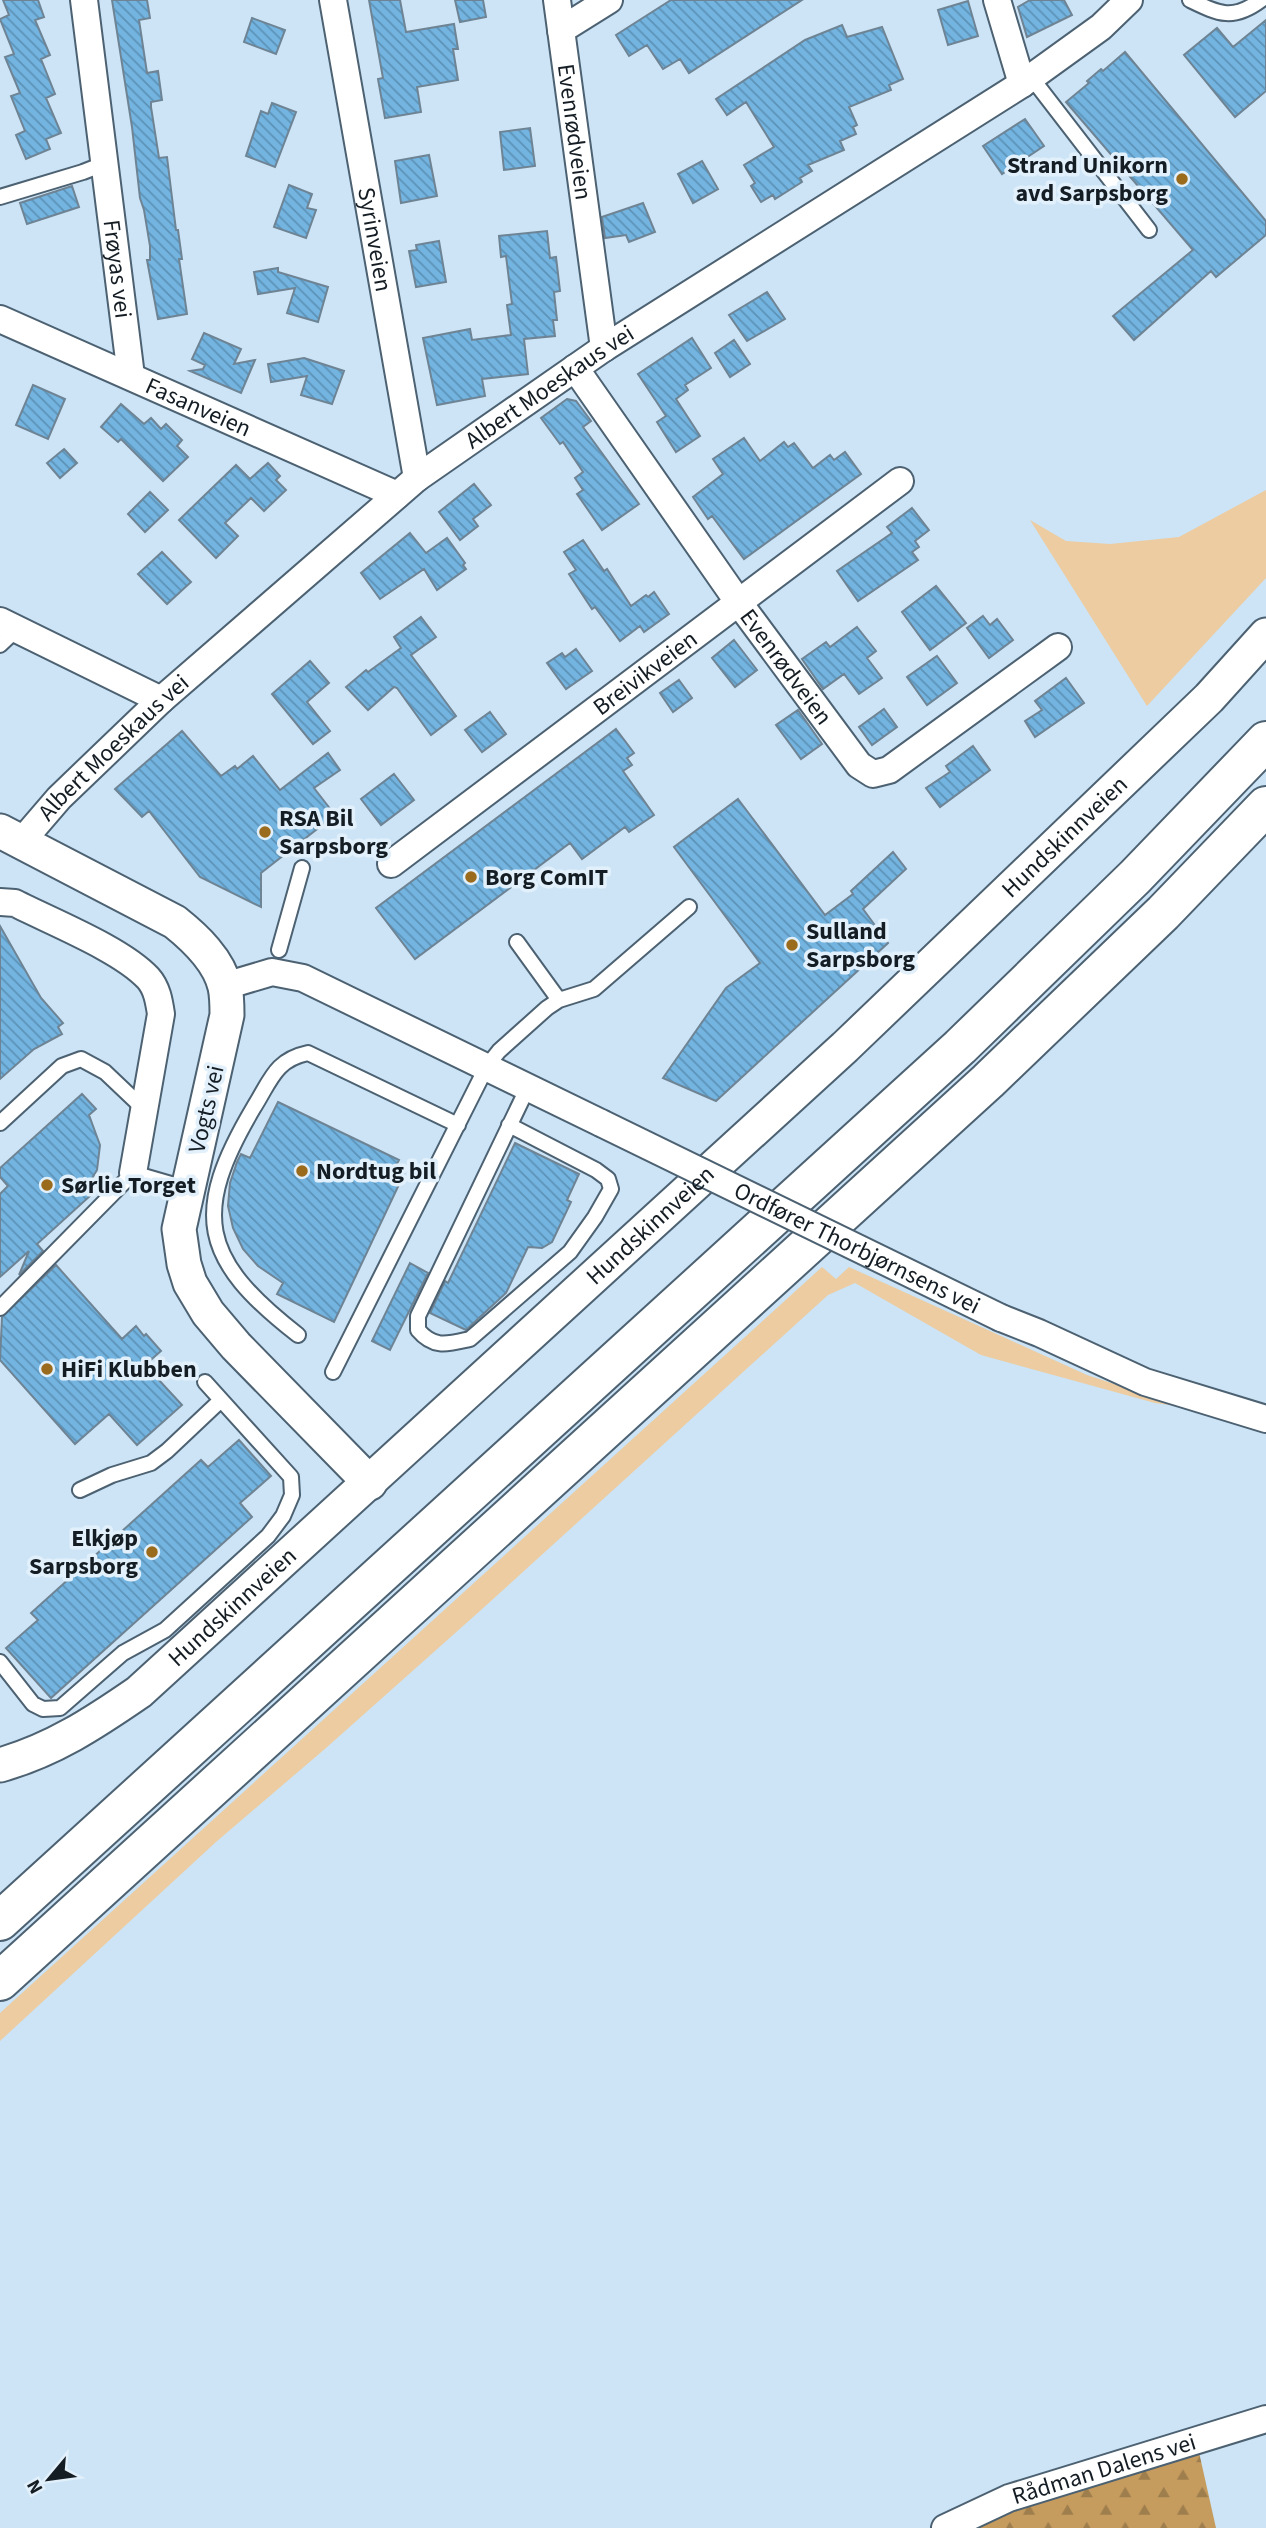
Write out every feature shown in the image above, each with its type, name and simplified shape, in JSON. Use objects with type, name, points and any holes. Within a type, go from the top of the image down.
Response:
[{"type":"highway","points":[[0,1921],[960,1047],[1125,886],[1266,741]]},
{"type":"highway","points":[[0,1981],[958,1109],[1087,987],[1266,806]]},
{"type":"street","name":"Frøyas vei","points":[[84,0],[131,376]]},
{"type":"street","name":"Syrinveien","points":[[333,0],[407,487]]},
{"type":"street","name":"Evenrødveien","points":[[557,0],[604,348]]},
{"type":"street","points":[[561,30],[609,0]]},
{"type":"street","points":[[997,0],[1027,80]]},
{"type":"street","name":"Albert Moeskaus vei","points":[[11,836],[59,798],[161,700],[407,487],[604,348],[1027,80],[1101,27],[1129,0]]},
{"type":"street","name":"Fasanveien","points":[[0,319],[131,376],[407,487]]},
{"type":"street","name":"Evenrødveien","points":[[575,368],[739,603],[859,765],[873,774],[889,770],[1058,647]]},
{"type":"street","name":"Breivikveien","points":[[391,864],[900,481]]},
{"type":"street","points":[[6,632],[161,700]]},
{"type":"street","name":"Hundskinnveien","points":[[0,1765],[23,1759],[76,1734],[139,1692],[845,1047],[1209,698],[1266,635]]},
{"type":"street","name":"Vogts vei","points":[[11,836],[175,922],[195,939],[211,958],[225,986],[227,1015],[201,1190],[179,1229],[184,1264],[190,1283],[208,1313],[236,1346],[370,1482]]},
{"type":"street","points":[[0,902],[15,903],[111,951],[150,980],[157,994],[161,1014],[132,1173]]},
{"type":"street","name":"Ordfører Thorbjørnsens vei","points":[[225,986],[272,972],[303,978],[1001,1318],[1145,1382],[1266,1419]]},
{"type":"street","name":"Rådman Dalens vei","points":[[945,2528],[1009,2498],[1266,2419]]},
{"type":"lane","points":[[1190,0],[1210,10],[1230,14],[1241,13],[1261,0]]},
{"type":"lane","points":[[1027,80],[1149,230]]},
{"type":"lane","points":[[0,197],[106,163]]},
{"type":"lane","points":[[279,950],[302,868]]},
{"type":"lane","points":[[333,1372],[488,1066],[499,1051],[559,1000],[594,989],[689,907]]},
{"type":"lane","points":[[517,942],[559,1000]]},
{"type":"lane","points":[[201,1190],[234,1142],[278,1067],[292,1056],[308,1053],[458,1125]]},
{"type":"lane","points":[[0,1123],[62,1066],[81,1059],[105,1072],[144,1109]]},
{"type":"lane","points":[[509,1125],[596,1170],[608,1179],[611,1189],[596,1217],[570,1252],[470,1339],[449,1344],[435,1343],[425,1339],[418,1330],[418,1316],[509,1125],[528,1087]]},
{"type":"lane","points":[[0,1308],[132,1173],[201,1190],[213,1210],[216,1240],[230,1267],[264,1309],[298,1335]]},
{"type":"lane","points":[[0,1662],[33,1704],[43,1709],[60,1708],[123,1653],[165,1630],[268,1536],[283,1516],[292,1495],[291,1477],[205,1382]]},
{"type":"lane","points":[[80,1490],[112,1475],[150,1463],[167,1451],[221,1399]]},
{"type":"shaded area","points":[[1266,490],[1266,578],[1147,706],[1030,520],[1066,541],[1110,544],[1179,537]]},
{"type":"shaded area","points":[[822,1267],[836,1279],[849,1267],[1087,1375],[1184,1407],[1155,1403],[981,1355],[855,1283],[828,1295],[481,1610],[216,1842],[0,2041],[0,2013]]},
{"type":"green space","points":[[1196,2439],[1216,2528],[945,2528]]},
{"type":"building","points":[[3,0],[38,0],[44,17],[35,20],[50,55],[41,59],[55,94],[46,98],[61,133],[46,139],[50,149],[26,159],[16,135],[25,131],[11,96],[20,93],[5,57],[14,54],[0,19],[9,15]]},
{"type":"building","points":[[112,0],[147,0],[150,18],[139,20],[147,73],[158,71],[162,100],[151,102],[151,107],[159,158],[167,157],[187,314],[158,319],[147,260],[150,260],[150,246],[140,198]]},
{"type":"building","points":[[369,0],[400,0],[406,32],[454,24],[458,49],[453,49],[458,80],[417,87],[421,112],[385,118],[378,79],[383,78]]},
{"type":"building","points":[[455,0],[483,0],[486,17],[460,22]]},
{"type":"building","points":[[671,0],[802,0],[689,73],[680,59],[663,69],[647,45],[629,56],[616,35]]},
{"type":"building","points":[[1030,0],[1064,0],[1072,15],[1027,37],[1018,7]]},
{"type":"building","points":[[968,1],[978,36],[948,45],[938,10]]},
{"type":"building","points":[[252,18],[285,30],[276,54],[244,42]]},
{"type":"building","points":[[1266,20],[1266,91],[1235,117],[1184,55],[1217,28],[1233,47]]},
{"type":"building","points":[[842,25],[847,37],[882,27],[903,79],[889,85],[891,90],[849,107],[857,125],[853,127],[856,134],[840,141],[844,150],[808,165],[812,171],[800,178],[802,182],[775,199],[773,195],[761,202],[751,186],[755,183],[744,165],[774,147],[746,102],[727,115],[716,99],[805,40]]},
{"type":"building","name":"Strand Unikorn avd Sarpsborg","points":[[1125,52],[1266,221],[1266,235],[1216,277],[1211,271],[1134,340],[1113,316],[1193,250],[1066,102],[1101,69],[1103,71]]},
{"type":"building","points":[[272,103],[296,112],[275,167],[246,156],[261,111],[268,114]]},
{"type":"building","points":[[1025,119],[1044,146],[1002,174],[983,146]]},
{"type":"building","points":[[530,128],[535,166],[504,170],[500,132]]},
{"type":"building","points":[[429,155],[437,196],[401,203],[395,161]]},
{"type":"building","points":[[702,161],[718,189],[693,203],[678,174]]},
{"type":"building","points":[[289,185],[312,194],[307,208],[316,210],[306,238],[274,227]]},
{"type":"building","points":[[72,186],[79,207],[27,224],[20,203]]},
{"type":"building","points":[[643,203],[655,232],[629,242],[626,235],[605,238],[602,217]]},
{"type":"building","points":[[547,231],[550,258],[556,257],[560,291],[554,292],[557,320],[553,320],[555,336],[524,339],[528,374],[482,379],[485,396],[437,405],[423,338],[470,329],[472,340],[511,335],[507,305],[512,304],[506,256],[501,257],[499,236]]},
{"type":"building","points":[[439,241],[446,282],[416,287],[409,251],[417,250],[416,245]]},
{"type":"building","points":[[278,268],[278,272],[328,287],[318,322],[287,313],[295,288],[258,294],[254,272]]},
{"type":"building","points":[[767,292],[785,319],[747,341],[729,315]]},
{"type":"building","points":[[204,333],[241,349],[234,364],[255,360],[241,393],[190,371],[203,369],[205,365],[192,359]]},
{"type":"building","points":[[692,338],[711,368],[685,385],[688,390],[676,399],[700,436],[676,452],[657,422],[666,416],[638,374]]},
{"type":"building","points":[[734,340],[750,364],[730,377],[715,353]]},
{"type":"building","points":[[304,358],[344,371],[332,404],[301,395],[307,376],[271,382],[268,364]]},
{"type":"building","points":[[33,385],[65,399],[48,439],[16,425]]},
{"type":"building","points":[[567,399],[576,401],[591,421],[583,427],[639,504],[602,530],[577,494],[583,490],[575,478],[583,472],[563,442],[560,444],[541,418]]},
{"type":"building","points":[[121,404],[144,424],[151,418],[161,429],[166,424],[182,440],[177,446],[188,457],[163,481],[121,439],[118,442],[101,427]]},
{"type":"building","points":[[744,438],[760,461],[784,442],[788,447],[794,443],[813,468],[830,455],[834,460],[845,452],[861,474],[744,559],[712,516],[708,519],[693,497],[723,474],[713,459]]},
{"type":"building","points":[[64,449],[77,463],[60,478],[47,463]]},
{"type":"building","points":[[268,463],[280,476],[276,480],[286,490],[264,511],[251,498],[225,523],[238,536],[216,558],[179,520],[236,465],[250,479]]},
{"type":"building","points":[[474,484],[491,505],[473,519],[478,526],[460,540],[439,512]]},
{"type":"building","points":[[150,492],[168,510],[145,532],[128,514]]},
{"type":"building","points":[[912,508],[929,530],[915,541],[919,547],[912,552],[918,560],[858,601],[837,571],[892,533],[887,527]]},
{"type":"building","points":[[410,533],[426,553],[447,538],[465,563],[463,565],[466,569],[437,590],[424,569],[380,599],[361,573]]},
{"type":"building","points":[[583,540],[604,571],[607,569],[631,606],[654,592],[669,614],[644,632],[640,626],[620,641],[595,607],[592,609],[569,574],[576,570],[564,552]]},
{"type":"building","points":[[162,552],[191,582],[167,604],[138,574]]},
{"type":"building","points":[[936,586],[966,623],[930,650],[902,612]]},
{"type":"building","points":[[983,616],[990,625],[997,619],[1013,640],[989,658],[967,628]]},
{"type":"building","points":[[421,617],[436,637],[411,655],[456,716],[431,735],[397,688],[394,687],[368,710],[346,687],[366,670],[368,672],[401,648],[394,637]]},
{"type":"building","points":[[857,627],[876,651],[867,658],[882,678],[859,694],[844,674],[823,689],[802,659],[826,642],[830,647]]},
{"type":"building","points":[[734,640],[757,670],[735,687],[712,658]]},
{"type":"building","points":[[576,649],[592,671],[566,689],[547,663],[562,653],[565,657]]},
{"type":"building","points":[[937,656],[957,683],[927,705],[907,677]]},
{"type":"building","points":[[310,661],[329,683],[307,702],[330,731],[313,744],[272,694]]},
{"type":"building","points":[[1066,678],[1084,703],[1035,737],[1025,721],[1042,710],[1035,701]]},
{"type":"building","points":[[679,680],[692,698],[673,712],[660,693]]},
{"type":"building","points":[[884,709],[897,727],[872,745],[859,727]]},
{"type":"building","points":[[798,710],[822,744],[801,759],[776,725]]},
{"type":"building","points":[[490,712],[506,734],[482,752],[465,730]]},
{"type":"building","points":[[616,729],[634,753],[627,758],[632,765],[623,771],[654,815],[629,832],[625,827],[582,859],[570,843],[415,959],[376,908]]},
{"type":"building","points":[[182,731],[221,776],[235,766],[237,769],[253,756],[280,790],[328,753],[340,770],[314,788],[335,815],[261,873],[261,907],[200,877],[149,811],[142,817],[115,789]]},
{"type":"building","points":[[973,746],[990,770],[940,807],[926,788],[950,772],[946,766]]},
{"type":"building","points":[[394,774],[414,800],[381,825],[361,799]]},
{"type":"building","points":[[738,799],[825,915],[853,894],[851,891],[893,852],[906,869],[863,909],[888,943],[716,1101],[663,1078],[726,988],[760,963],[674,847]]},
{"type":"building","points":[[0,926],[41,998],[63,1023],[58,1027],[62,1034],[34,1049],[0,1079]]},
{"type":"building","name":"Sørlie Torget","points":[[82,1094],[96,1109],[89,1115],[100,1145],[97,1170],[85,1190],[90,1196],[37,1244],[43,1251],[19,1275],[29,1251],[0,1277],[0,1194],[8,1186],[0,1177],[0,1168]]},
{"type":"building","points":[[278,1102],[399,1160],[394,1169],[404,1174],[334,1322],[277,1294],[283,1283],[258,1266],[243,1249],[233,1228],[228,1206],[230,1183],[237,1162],[241,1154],[250,1158]]},
{"type":"building","points":[[515,1143],[579,1174],[567,1200],[571,1202],[552,1242],[542,1248],[528,1247],[506,1293],[466,1330],[430,1313],[445,1281],[448,1283]]},
{"type":"building","points":[[410,1263],[428,1273],[390,1350],[372,1341]]},
{"type":"building","points":[[56,1265],[122,1339],[136,1326],[161,1351],[145,1365],[182,1405],[137,1445],[109,1414],[75,1444],[0,1360],[2,1317]]},
{"type":"building","points":[[239,1440],[271,1476],[240,1503],[252,1517],[51,1698],[6,1648],[38,1620],[31,1613],[201,1460],[208,1467]]},
{"type":"place","name":"Strand Unikorn avd Sarpsborg","points":[[1182,179]]},
{"type":"place","name":"RSA Bil Sarpsborg","points":[[265,832]]},
{"type":"place","name":"Borg ComIT","points":[[471,877]]},
{"type":"place","name":"Sulland Sarpsborg","points":[[792,945]]},
{"type":"place","name":"Nordtug bil","points":[[302,1171]]},
{"type":"place","name":"Sørlie Torget","points":[[47,1185]]},
{"type":"place","name":"HiFi Klubben","points":[[47,1369]]},
{"type":"place","name":"Elkjøp Sarpsborg","points":[[152,1552]]}]
